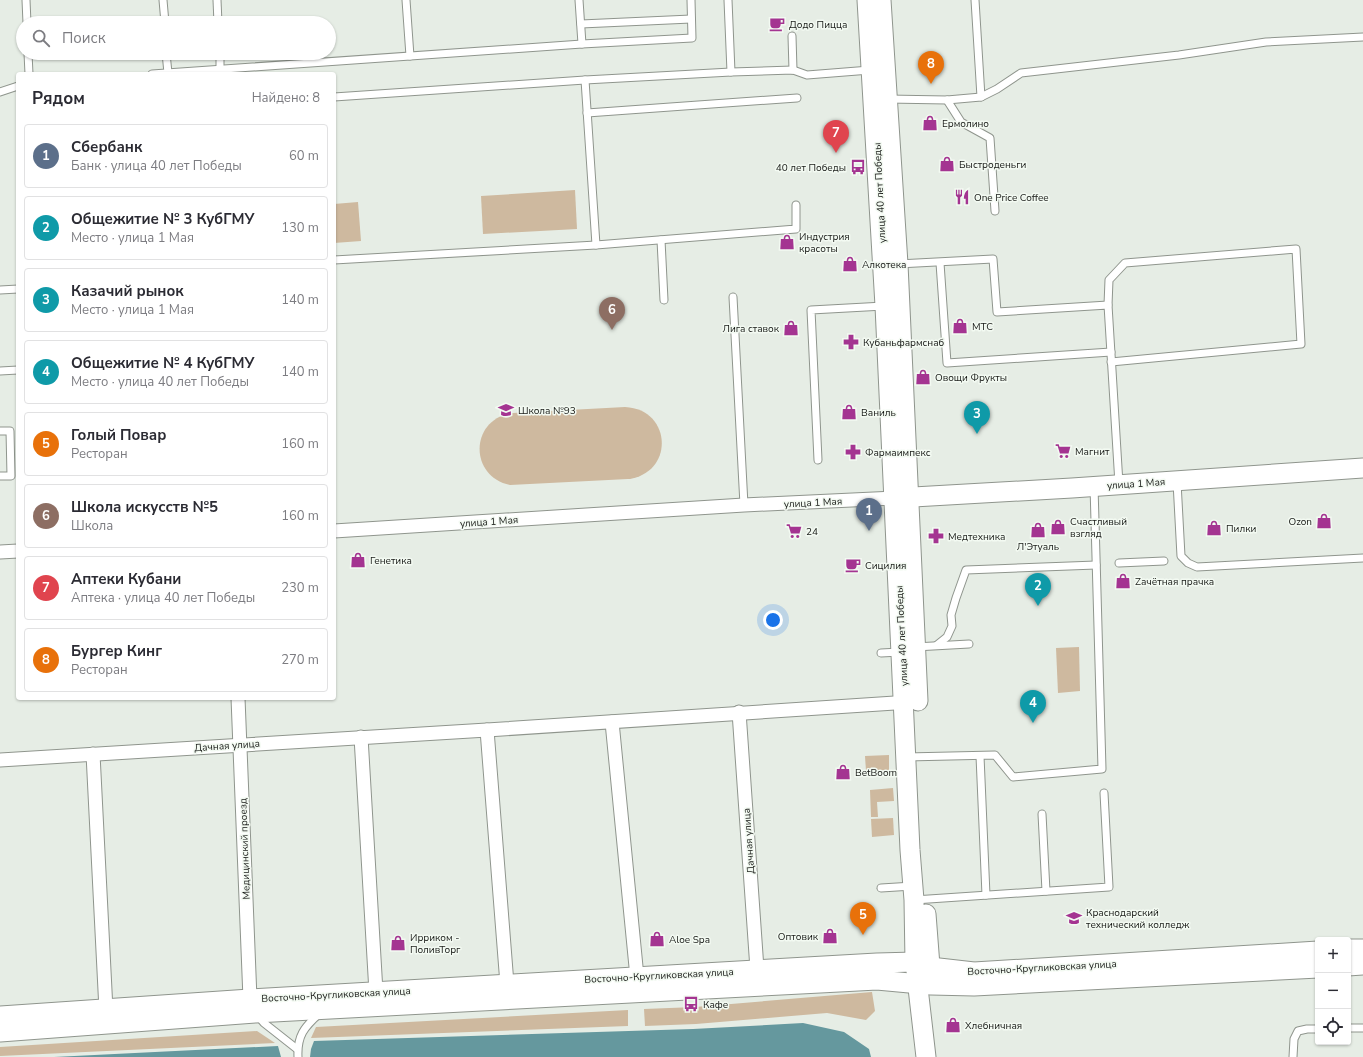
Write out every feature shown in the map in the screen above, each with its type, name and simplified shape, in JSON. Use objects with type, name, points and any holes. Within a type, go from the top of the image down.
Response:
[{"type":"main road","name":"улица 40 лет Победы","points":[[867,0],[879,69]]},
{"type":"main road","name":"улица 40 лет Победы","points":[[881,0],[879,69],[880,99],[893,306],[913,757]]},
{"type":"main road","name":"улица 40 лет Победы","points":[[880,99],[898,264],[893,306]]},
{"type":"main road","name":"улица 1 Мая","points":[[902,498],[1363,468]]},
{"type":"main road","points":[[913,757],[917,895],[923,974],[926,1056]]},
{"type":"main road","points":[[1351,949],[1363,949]]},
{"type":"main road","name":"Восточно-Кругликовская улица","points":[[0,1032],[376,992],[757,969],[923,974],[1315,951]]},
{"type":"main road","points":[[1351,966],[1363,965]]},
{"type":"main road","name":"Восточно-Кругликовская улица","points":[[0,1016],[106,1010],[253,1006],[323,1010],[827,983],[877,980],[923,974],[974,986],[1315,968]]},
{"type":"street","name":"улица 1 Мая","points":[[336,531],[744,505],[902,498]]},
{"type":"street","points":[[0,552],[16,551]]},
{"type":"street","name":"Медицинский проезд","points":[[238,700],[239,745],[253,1006]]},
{"type":"street","name":"Дачная улица","points":[[0,760],[911,702]]},
{"type":"street","name":"Дачная улица","points":[[739,712],[757,969]]},
{"type":"street","points":[[612,722],[637,977]]},
{"type":"street","points":[[487,730],[507,984]]},
{"type":"street","points":[[361,737],[376,992]]},
{"type":"street","points":[[93,754],[106,1010]]},
{"type":"lane","points":[[26,0],[27,16]]},
{"type":"lane","points":[[163,0],[164,16]]},
{"type":"lane","points":[[217,0],[218,16]]},
{"type":"lane","points":[[406,0],[410,56]]},
{"type":"lane","points":[[579,0],[582,44]]},
{"type":"lane","points":[[181,72],[582,44],[692,38],[691,0]]},
{"type":"lane","points":[[728,0],[731,72]]},
{"type":"lane","points":[[975,0],[981,97]]},
{"type":"lane","points":[[581,24],[691,19]]},
{"type":"lane","points":[[792,36],[793,70]]},
{"type":"lane","points":[[880,99],[947,100],[981,97],[997,89],[1021,73],[1179,55],[1266,42],[1363,37]]},
{"type":"lane","points":[[28,60],[29,72]]},
{"type":"lane","points":[[167,60],[168,72]]},
{"type":"lane","points":[[220,60],[220,69]]},
{"type":"lane","points":[[336,97],[731,72],[793,70],[807,75],[879,69]]},
{"type":"lane","points":[[585,80],[596,245]]},
{"type":"lane","points":[[0,92],[16,87]]},
{"type":"lane","points":[[587,113],[797,98]]},
{"type":"lane","points":[[947,100],[961,122],[990,138],[995,211]]},
{"type":"lane","points":[[336,260],[596,245],[796,229],[796,205]]},
{"type":"lane","points":[[661,240],[664,300]]},
{"type":"lane","points":[[1111,362],[1301,344],[1296,249],[1125,263],[1109,280],[1108,305],[1111,352],[1111,362],[1118,484]]},
{"type":"lane","points":[[898,264],[940,263],[993,259],[997,312],[1108,305]]},
{"type":"lane","points":[[940,263],[947,363],[1111,352]]},
{"type":"lane","points":[[0,290],[16,289]]},
{"type":"lane","points":[[733,297],[744,505]]},
{"type":"lane","points":[[818,460],[811,310],[893,306]]},
{"type":"lane","points":[[0,371],[16,370]]},
{"type":"lane","points":[[0,431],[10,431],[11,476],[0,476]]},
{"type":"lane","points":[[10,444],[16,444]]},
{"type":"lane","points":[[1177,480],[1181,556],[1188,563],[1197,567],[1363,558]]},
{"type":"lane","points":[[913,757],[995,755],[1013,777],[1102,769],[1094,486]]},
{"type":"lane","points":[[1119,564],[1164,561]]},
{"type":"lane","points":[[937,645],[947,637],[952,626],[951,615],[966,570],[1096,565]]},
{"type":"lane","points":[[881,653],[937,645],[969,644]]},
{"type":"lane","points":[[980,756],[986,895]]},
{"type":"lane","points":[[881,888],[917,895],[986,895],[1109,887],[1104,793]]},
{"type":"lane","points":[[1042,814],[1046,891]]},
{"type":"lane","points":[[253,1006],[264,1023],[297,1049]]},
{"type":"lane","points":[[298,1057],[297,1049],[301,1033],[323,1010]]},
{"type":"lane","points":[[1293,1057],[1294,1039],[1298,1031],[1307,1028],[1315,1028]]},
{"type":"lane","points":[[1351,1028],[1363,1028]]},
{"type":"shaded area","points":[[575,190],[577,229],[483,234],[481,196]]},
{"type":"shaded area","points":[[358,202],[361,241],[336,243],[336,204]]},
{"type":"shaded area","points":[[625,407],[641,410],[652,418],[659,429],[662,442],[660,454],[654,466],[643,474],[628,479],[510,485],[496,480],[487,471],[481,460],[480,448],[482,436],[488,425],[499,417],[513,413]]},
{"type":"shaded area","points":[[1079,647],[1080,691],[1058,693],[1056,648]]},
{"type":"shaded area","points":[[889,755],[889,770],[866,771],[865,756]]},
{"type":"shaded area","points":[[893,788],[894,801],[877,802],[878,817],[871,817],[870,790]]},
{"type":"shaded area","points":[[893,818],[894,835],[872,837],[871,819]]},
{"type":"shaded area","points":[[872,992],[875,1011],[866,1020],[827,1013],[696,1024],[645,1026],[644,1009],[695,1007]]},
{"type":"shaded area","points":[[628,1010],[628,1026],[311,1038],[316,1027]]},
{"type":"shaded area","points":[[257,1031],[275,1043],[0,1056],[0,1047]]},
{"type":"water","points":[[803,1023],[844,1032],[869,1049],[871,1057],[310,1057],[314,1041],[693,1029]]},
{"type":"water","points":[[278,1046],[281,1057],[54,1057]]},
{"type":"place","name":"Додо Пицца","points":[[777,24]]},
{"type":"place","name":"Бургер Кинг","points":[[931,84]]},
{"type":"place","name":"Ермолино","points":[[930,123]]},
{"type":"place","name":"Аптеки Кубани","points":[[836,153]]},
{"type":"place","name":"Быстроденьги","points":[[947,164]]},
{"type":"place","name":"40 лет Победы","points":[[858,167]]},
{"type":"place","name":"One Price Coffee","points":[[962,197]]},
{"type":"place","name":"Индустрия красоты","points":[[787,242]]},
{"type":"place","name":"Алкотека","points":[[850,264]]},
{"type":"place","name":"МТС","points":[[960,326]]},
{"type":"place","name":"Лига ставок","points":[[791,328]]},
{"type":"place","name":"Школа искусств №5","points":[[612,330]]},
{"type":"place","name":"Кубаньфармснаб","points":[[851,342]]},
{"type":"place","name":"Овощи Фрукты","points":[[923,377]]},
{"type":"place","name":"Школа №93","points":[[506,410]]},
{"type":"place","name":"Ваниль","points":[[849,412]]},
{"type":"place","name":"Казачий рынок","points":[[977,434]]},
{"type":"place","name":"Магнит","points":[[1063,451]]},
{"type":"place","name":"Фармаимпекс","points":[[853,452]]},
{"type":"place","name":"Ozon","points":[[1324,521]]},
{"type":"place","name":"Счастливый взгляд","points":[[1058,527]]},
{"type":"place","name":"Пилки","points":[[1214,528]]},
{"type":"place","name":"Л'Этуаль","points":[[1038,530]]},
{"type":"place","name":"24","points":[[794,531]]},
{"type":"place","name":"Сбербанк","points":[[869,531]]},
{"type":"place","name":"Медтехника","points":[[936,536]]},
{"type":"place","name":"Генетика","points":[[358,560]]},
{"type":"place","name":"Сицилия","points":[[853,565]]},
{"type":"place","name":"Zачётная прачка","points":[[1123,581]]},
{"type":"place","name":"Общежитие № 3 КубГМУ","points":[[1038,606]]},
{"type":"place","name":"Общежитие № 4 КубГМУ","points":[[1033,723]]},
{"type":"place","name":"BetBoom","points":[[843,772]]},
{"type":"place","name":"Краснодарский технический колледж","points":[[1074,918]]},
{"type":"place","name":"Голый Повар","points":[[863,935]]},
{"type":"place","name":"Оптовик","points":[[830,936]]},
{"type":"place","name":"Aloe Spa","points":[[657,939]]},
{"type":"place","name":"Ирриком - ПоливТорг","points":[[398,943]]},
{"type":"place","name":"Кафе","points":[[691,1004]]},
{"type":"place","name":"Хлебничная","points":[[953,1025]]}]
